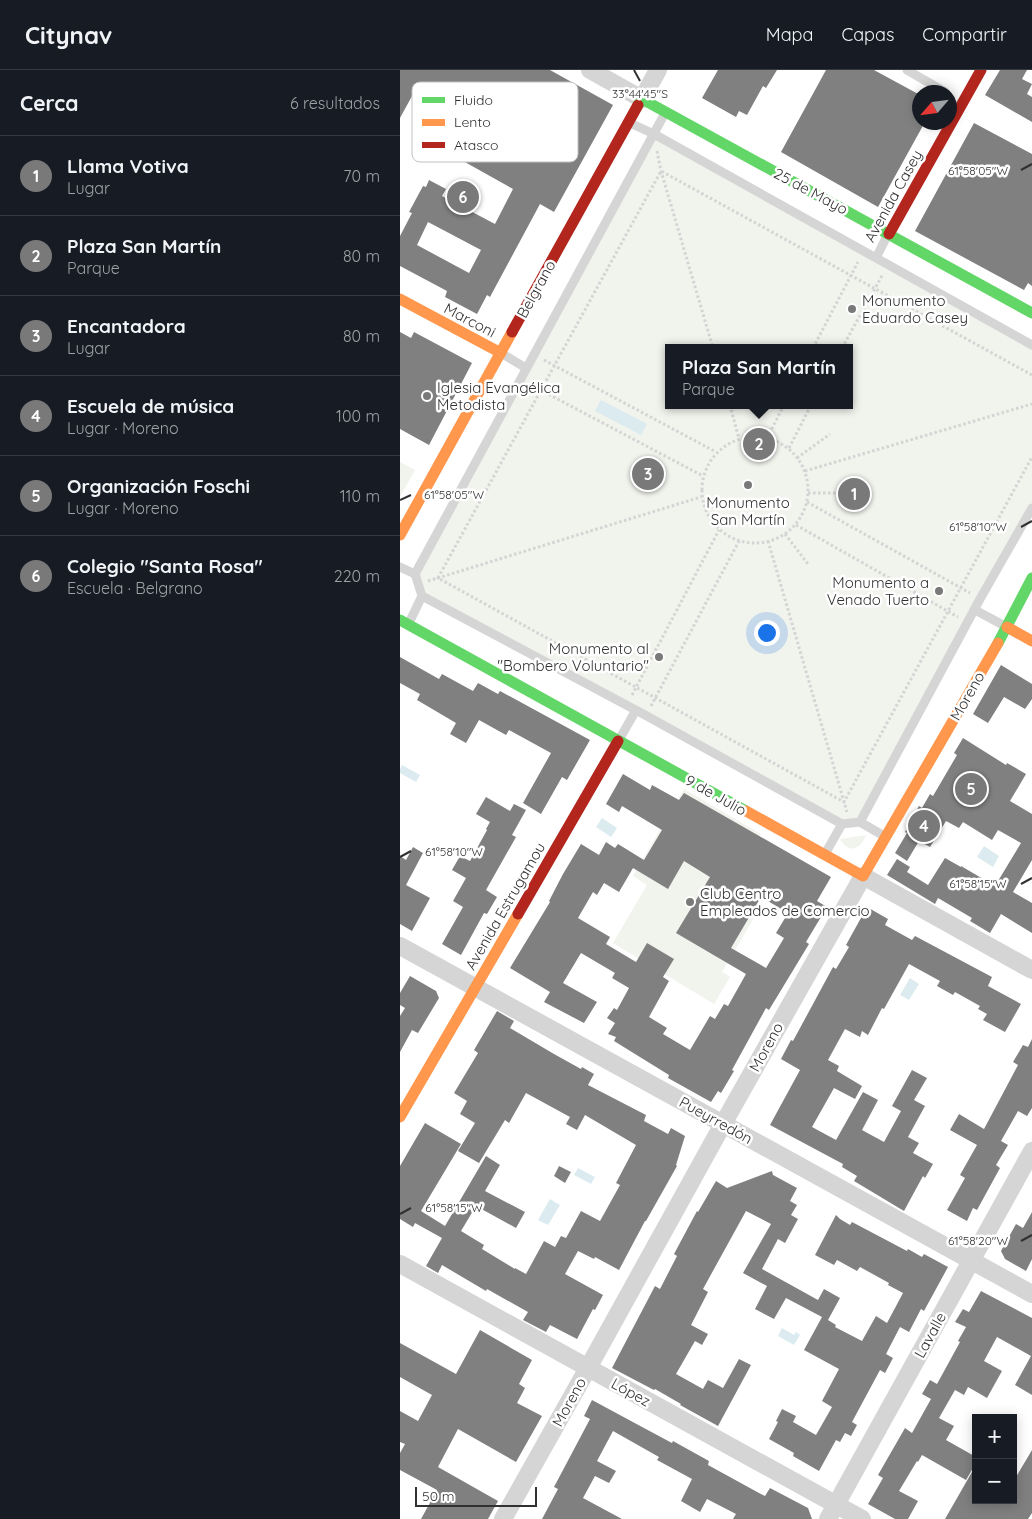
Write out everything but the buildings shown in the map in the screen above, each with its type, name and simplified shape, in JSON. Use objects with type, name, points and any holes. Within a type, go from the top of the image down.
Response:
[{"type":"main road","name":"Avenida Casey","points":[[889,234],[982,70]]},
{"type":"main road","name":"25 de Mayo","points":[[642,99],[1032,313]]},
{"type":"main road","name":"Belgrano","points":[[400,535],[642,99]]},
{"type":"main road","name":"Marconi","points":[[400,299],[501,354]]},
{"type":"main road","name":"Moreno","points":[[863,876],[1007,626],[1032,578]]},
{"type":"main road","name":"9 de Julio","points":[[404,622],[863,876]]},
{"type":"main road","points":[[1007,626],[1032,641]]},
{"type":"main road","name":"Avenida Estrugamou","points":[[400,1117],[618,741]]},
{"type":"street","name":"25 de Mayo","points":[[590,70],[642,99]]},
{"type":"street","name":"Belgrano","points":[[642,99],[658,70]]},
{"type":"street","name":"9 de Julio","points":[[863,876],[1032,970]]},
{"type":"street","name":"Moreno","points":[[503,1519],[863,876]]},
{"type":"street","name":"Pueyrredón","points":[[400,946],[1032,1294]]},
{"type":"street","name":"Lavalle","points":[[832,1512],[1032,1151]]},
{"type":"street","name":"López","points":[[400,1264],[588,1368],[832,1512],[862,1519]]},
{"type":"lane","points":[[907,70],[922,74],[936,85]]},
{"type":"lane","points":[[957,99],[963,103]]},
{"type":"lane","points":[[665,112],[415,574],[418,585],[422,596],[851,823],[885,837]]},
{"type":"lane","points":[[629,122],[654,134],[1032,345]]},
{"type":"lane","name":"Avenida Casey","points":[[876,258],[889,234]]},
{"type":"lane","name":"Marconi","points":[[501,354],[526,368]]},
{"type":"lane","points":[[825,854],[851,823],[1032,508]]},
{"type":"lane","points":[[400,567],[415,574]]},
{"type":"lane","points":[[404,622],[422,596]]},
{"type":"lane","points":[[974,610],[1007,626]]},
{"type":"lane","name":"Avenida Estrugamou","points":[[618,741],[636,710]]},
{"type":"path","points":[[654,134],[661,171],[712,344]]},
{"type":"path","points":[[661,171],[1032,376]]},
{"type":"path","points":[[438,578],[661,171]]},
{"type":"path","points":[[815,344],[863,251]]},
{"type":"path","points":[[844,344],[888,264]]},
{"type":"path","points":[[533,355],[716,452]]},
{"type":"path","points":[[521,380],[703,476]]},
{"type":"path","points":[[805,471],[1032,404]]},
{"type":"path","points":[[731,409],[739,438]]},
{"type":"path","points":[[767,438],[782,409]]},
{"type":"path","points":[[788,448],[809,409]]},
{"type":"path","points":[[797,458],[830,434]]},
{"type":"path","points":[[754,436],[774,439],[788,448],[804,467],[808,486],[806,507],[796,525],[779,538],[758,544],[739,541],[719,530],[706,512],[701,497],[704,470],[716,452],[739,438],[754,436]]},
{"type":"path","points":[[844,802],[1032,457]]},
{"type":"path","points":[[808,493],[844,493]]},
{"type":"path","points":[[418,585],[701,497]]},
{"type":"path","points":[[807,502],[980,599]]},
{"type":"path","points":[[796,525],[968,622]]},
{"type":"path","points":[[626,705],[719,530]]},
{"type":"path","points":[[785,534],[808,564]]},
{"type":"path","points":[[646,715],[739,541]]},
{"type":"path","points":[[768,541],[851,823]]},
{"type":"path","points":[[438,578],[844,802]]},
{"type":"shaded area","points":[[654,134],[1032,345],[1032,508],[860,822],[842,824],[423,596],[415,574]]},
{"type":"shaded area","points":[[601,400],[647,424],[641,435],[595,411]]},
{"type":"shaded area","points":[[400,462],[415,470],[400,497]]},
{"type":"shaded area","points":[[402,765],[420,775],[416,782],[400,773]]},
{"type":"shaded area","name":"Club Centro Empleados de Comercio","points":[[684,789],[761,834],[727,892],[758,911],[722,972],[730,977],[714,1004],[613,943],[647,885],[633,876]]},
{"type":"shaded area","points":[[602,818],[617,828],[611,837],[596,827]]},
{"type":"shaded area","points":[[866,835],[861,844],[854,848],[847,847],[840,839]]},
{"type":"shaded area","points":[[984,846],[999,856],[993,867],[977,857]]},
{"type":"shaded area","points":[[910,978],[919,984],[909,1000],[900,995]]},
{"type":"shaded area","points":[[578,1168],[595,1177],[591,1184],[574,1175]]},
{"type":"shaded area","points":[[550,1199],[560,1205],[548,1225],[538,1220]]},
{"type":"shaded area","points":[[782,1328],[794,1335],[796,1332],[800,1335],[794,1345],[778,1336]]},
{"type":"traffic: fast","points":[[638,105],[642,99],[1032,313]]},
{"type":"traffic: fast","points":[[998,643],[1032,578]]},
{"type":"traffic: fast","points":[[400,620],[746,811]]},
{"type":"traffic: slow","points":[[400,299],[501,353]]},
{"type":"traffic: slow","points":[[400,535],[512,332]]},
{"type":"traffic: slow","points":[[1007,627],[1032,641]]},
{"type":"traffic: slow","points":[[746,811],[863,876],[998,643]]},
{"type":"traffic: slow","points":[[400,1117],[518,914]]},
{"type":"traffic: jam","points":[[889,234],[981,70]]},
{"type":"traffic: jam","points":[[512,332],[638,105]]},
{"type":"traffic: jam","points":[[518,914],[618,741]]},
{"type":"place","name":"Colegio \"Santa Rosa\"","points":[[463,197]]},
{"type":"place","name":"Monumento Eduardo Casey","points":[[852,309]]},
{"type":"place","name":"Iglesia Evangélica Metodista","points":[[427,396]]},
{"type":"place","name":"Plaza San Martín","points":[[759,444]]},
{"type":"place","name":"Encantadora","points":[[648,474]]},
{"type":"place","name":"Monumento San Martín","points":[[748,485]]},
{"type":"place","name":"Llama Votiva","points":[[854,494]]},
{"type":"place","name":"Monumento a Venado Tuerto","points":[[939,591]]},
{"type":"place","name":"Monumento al \"Bombero Voluntario\"","points":[[659,657]]},
{"type":"place","name":"Organización Foschi","points":[[971,789]]},
{"type":"place","name":"Escuela de música","points":[[924,826]]},
{"type":"place","name":"Club Centro Empleados de Comercio","points":[[690,902]]}]
